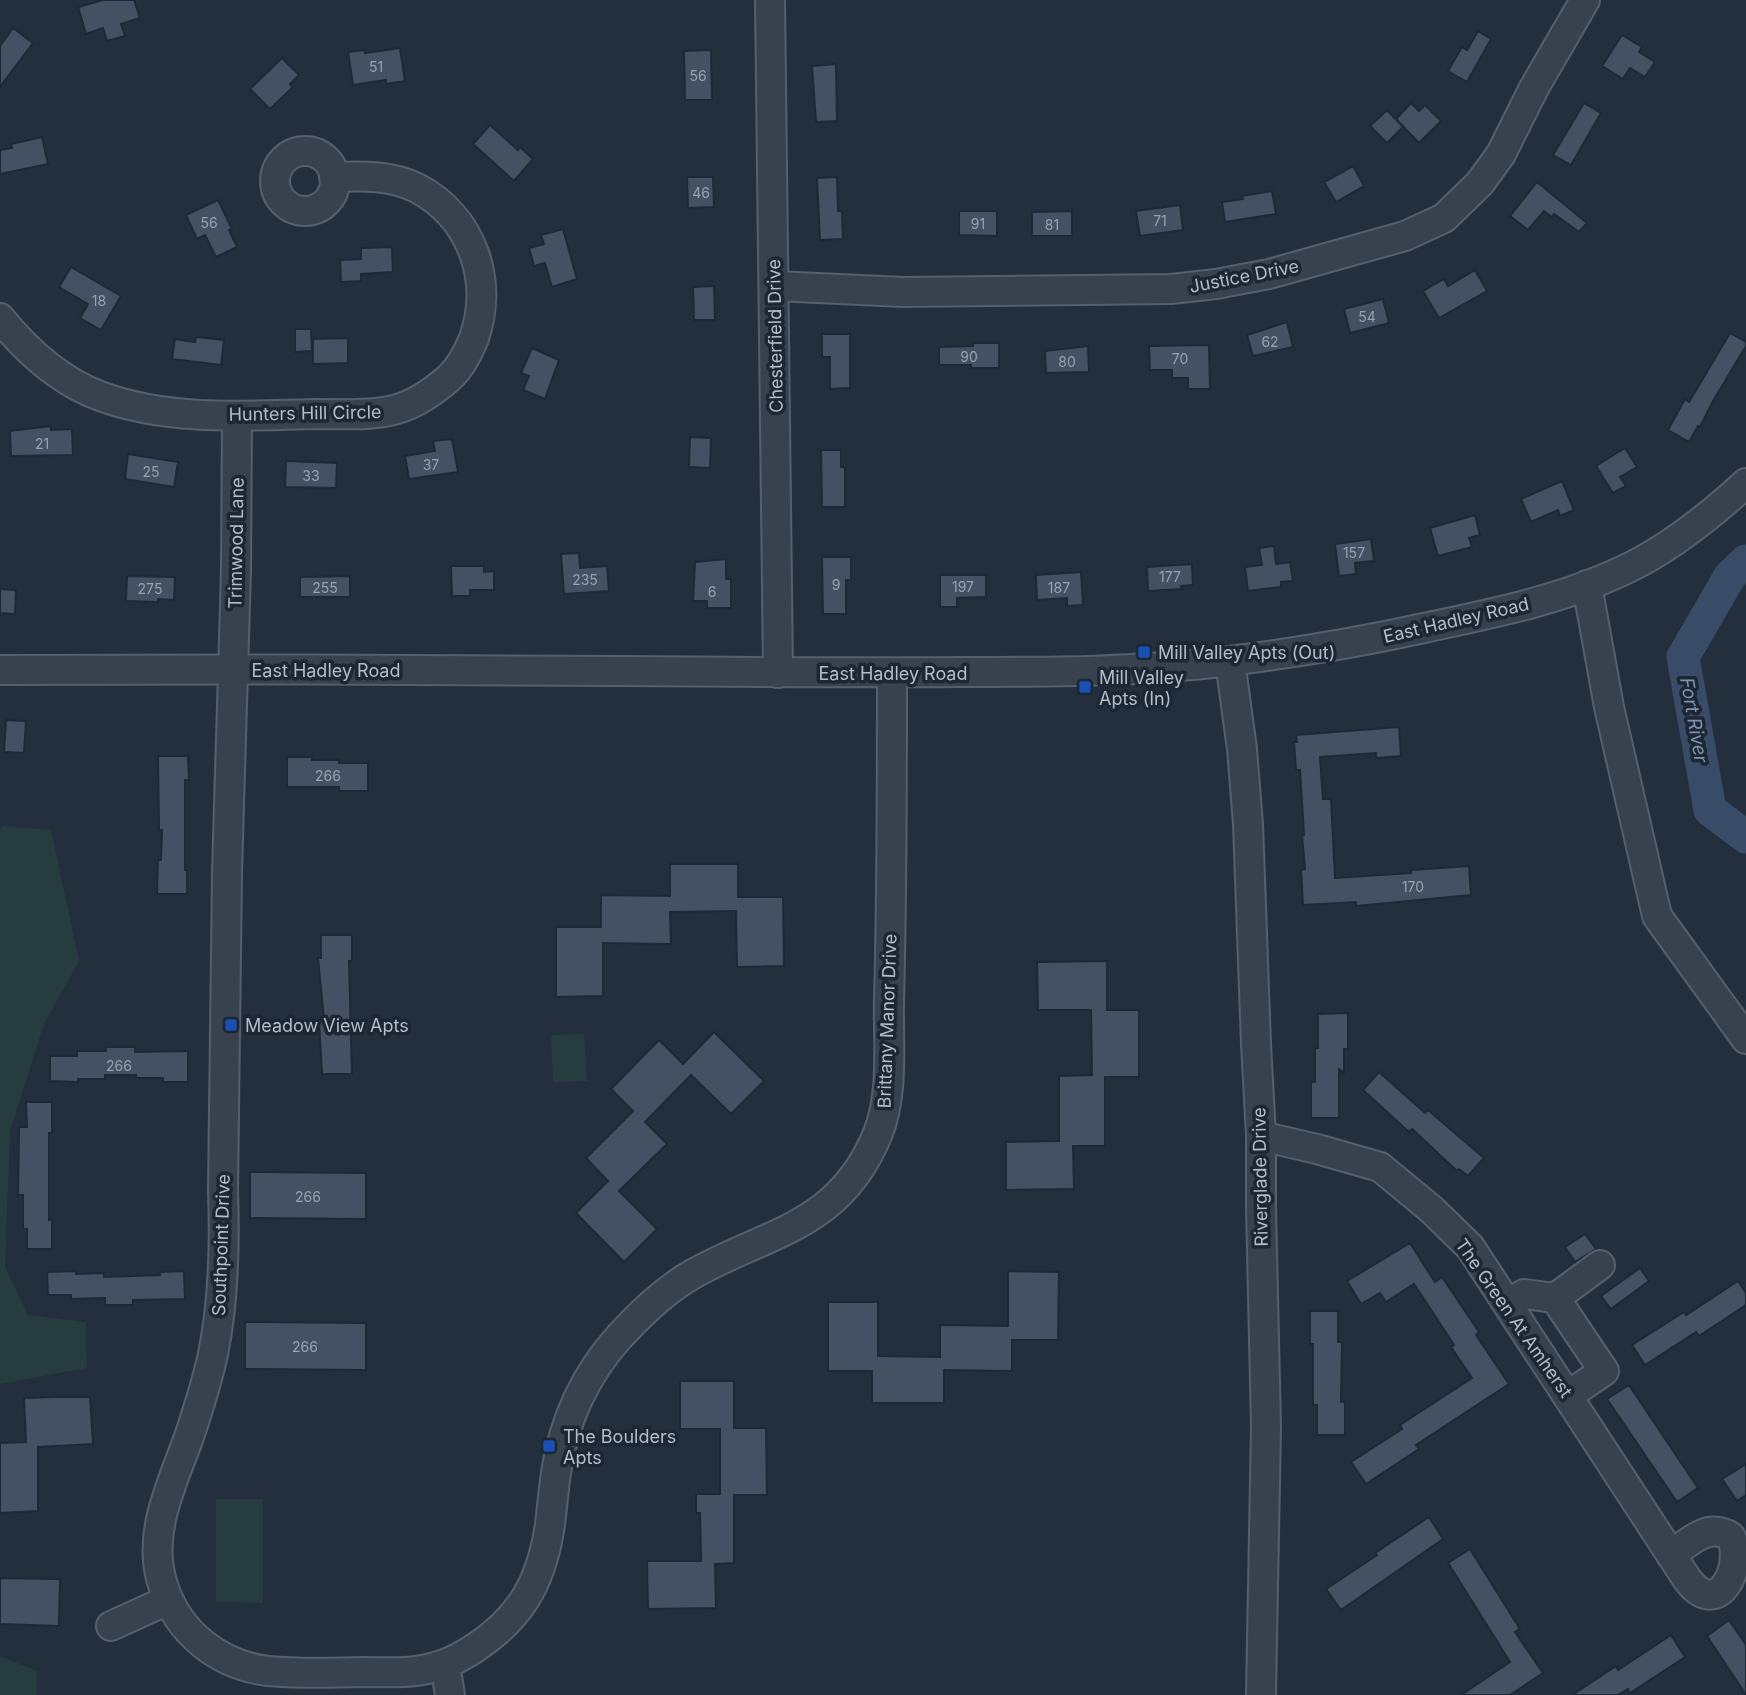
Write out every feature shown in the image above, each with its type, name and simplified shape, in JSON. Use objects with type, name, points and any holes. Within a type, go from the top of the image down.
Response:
[{"type":"street","name":"Chesterfield Drive","points":[[770,0],[778,673]]},
{"type":"street","name":"Justice Drive","points":[[775,286],[902,292],[1171,289],[1259,276],[1405,236],[1444,218],[1480,183],[1501,154],[1534,88],[1585,0]]},
{"type":"street","name":"Hunters Hill Circle","points":[[0,318],[40,359],[70,380],[97,395],[150,408],[237,416],[375,414],[391,411],[423,397],[451,376],[464,359],[472,342],[482,303],[476,257],[468,237],[452,215],[430,195],[400,181],[369,176],[334,177]]},
{"type":"street","name":"Trimwood Lane","points":[[233,670],[237,416]]},
{"type":"street","name":"East Hadley Road","points":[[0,670],[1087,672],[1230,661],[1317,649],[1447,624],[1587,585],[1626,569],[1672,542],[1746,483]]},
{"type":"street","points":[[1587,585],[1609,707],[1657,916],[1746,1040]]},
{"type":"street","name":"Riverglade Drive","points":[[1230,661],[1242,749],[1247,814],[1261,1136],[1266,1427],[1261,1695]]},
{"type":"street","name":"Southpoint Drive","points":[[233,670],[227,873],[223,1191],[225,1234],[222,1284],[215,1344],[207,1380],[167,1494],[160,1524],[157,1549],[168,1600],[189,1631],[222,1658],[308,1684],[408,1672],[445,1664],[470,1651],[505,1626]]},
{"type":"street","name":"Brittany Manor Drive","points":[[505,1626],[523,1604],[536,1579],[547,1541],[556,1472],[565,1430],[578,1399],[608,1349],[641,1315],[677,1284],[812,1217],[833,1199],[851,1178],[877,1135],[887,1088],[892,673]]},
{"type":"street","name":"The Green At Amherst","points":[[1261,1136],[1380,1167],[1432,1209],[1470,1247],[1671,1555]]},
{"type":"street","points":[[1508,1304],[1524,1294],[1555,1298],[1600,1265]]},
{"type":"street","points":[[1555,1298],[1604,1370],[1569,1395]]},
{"type":"street","points":[[111,1626],[168,1600]]},
{"type":"street","points":[[445,1664],[450,1695]]},
{"type":"green space","points":[[2,826],[51,830],[79,961],[44,1024],[10,1131],[5,1267],[28,1315],[86,1322],[87,1368],[0,1384],[0,830]]},
{"type":"green space","points":[[584,1034],[587,1081],[553,1082],[551,1035]]},
{"type":"green space","points":[[216,1499],[263,1499],[263,1603],[216,1602]]},
{"type":"green space","points":[[0,1656],[37,1671],[37,1695],[0,1695]]},
{"type":"building","points":[[103,0],[134,0],[140,18],[121,24],[125,36],[107,41],[103,28],[86,34],[78,7]]},
{"type":"building","points":[[13,28],[33,43],[0,87],[0,46]]},
{"type":"building","points":[[1478,31],[1491,39],[1467,82],[1448,71],[1462,47],[1467,50]]},
{"type":"building","points":[[1622,35],[1642,47],[1639,52],[1655,62],[1645,77],[1630,68],[1623,79],[1602,66]]},
{"type":"building","points":[[400,48],[405,81],[386,84],[386,80],[353,85],[348,52],[365,50],[365,53]]},
{"type":"building","points":[[711,50],[712,100],[685,100],[684,51]]},
{"type":"building","points":[[282,58],[299,75],[290,84],[293,87],[270,109],[250,89]]},
{"type":"building","points":[[836,64],[837,121],[816,122],[812,66]]},
{"type":"building","points":[[1411,103],[1419,111],[1425,105],[1441,121],[1419,143],[1396,119]]},
{"type":"building","points":[[1584,103],[1601,113],[1571,165],[1553,155]]},
{"type":"building","points":[[1387,110],[1403,127],[1387,143],[1370,126]]},
{"type":"building","points":[[490,125],[518,150],[520,147],[533,159],[514,181],[473,144]]},
{"type":"building","points":[[42,137],[48,164],[0,174],[0,150],[12,148],[11,144]]},
{"type":"building","points":[[1353,166],[1364,186],[1336,202],[1324,182]]},
{"type":"building","points":[[687,177],[713,177],[714,207],[688,208]]},
{"type":"building","points":[[837,177],[838,211],[842,211],[843,239],[820,240],[817,178]]},
{"type":"building","points":[[1537,182],[1587,223],[1579,232],[1554,214],[1552,217],[1544,211],[1528,230],[1510,216]]},
{"type":"building","points":[[1272,191],[1276,214],[1225,222],[1222,202]]},
{"type":"building","points":[[218,200],[232,229],[229,230],[237,247],[216,257],[205,235],[197,239],[186,215]]},
{"type":"building","points":[[1180,205],[1183,230],[1140,236],[1136,211]]},
{"type":"building","points":[[959,211],[997,211],[997,236],[959,235]]},
{"type":"building","points":[[1072,211],[1072,236],[1032,236],[1032,212]]},
{"type":"building","points":[[563,229],[577,279],[552,287],[545,263],[534,266],[529,248],[544,244],[541,235]]},
{"type":"building","points":[[392,247],[393,272],[361,274],[361,281],[341,282],[340,260],[361,259],[361,248]]},
{"type":"building","points":[[71,267],[121,296],[101,330],[80,318],[88,304],[59,287]]},
{"type":"building","points":[[1475,270],[1487,291],[1439,318],[1423,291],[1444,279],[1448,286]]},
{"type":"building","points":[[714,286],[715,320],[694,320],[693,287]]},
{"type":"building","points":[[1383,299],[1389,323],[1350,333],[1344,309]]},
{"type":"building","points":[[1287,322],[1293,347],[1253,356],[1247,335]]},
{"type":"building","points":[[295,329],[311,329],[312,351],[295,352]]},
{"type":"building","points":[[1730,333],[1746,342],[1746,346],[1689,442],[1668,430],[1685,399],[1689,402]]},
{"type":"building","points":[[822,334],[850,334],[850,388],[830,389],[830,357],[822,357]]},
{"type":"building","points":[[196,337],[224,340],[221,365],[172,359],[175,339],[195,342]]},
{"type":"building","points":[[348,338],[348,363],[313,364],[313,339]]},
{"type":"building","points":[[973,343],[999,343],[999,368],[939,365],[939,347],[973,346]]},
{"type":"building","points":[[1209,345],[1210,389],[1188,389],[1188,378],[1172,378],[1172,370],[1150,370],[1149,346]]},
{"type":"building","points":[[1088,346],[1089,372],[1046,373],[1045,351]]},
{"type":"building","points":[[532,348],[559,360],[545,399],[523,390],[529,376],[521,373]]},
{"type":"building","points":[[51,426],[51,430],[72,429],[73,455],[11,456],[10,431]]},
{"type":"building","points":[[690,437],[711,438],[710,468],[689,467]]},
{"type":"building","points":[[452,439],[458,472],[409,479],[405,456],[435,451],[433,441]]},
{"type":"building","points":[[1625,448],[1637,467],[1620,477],[1626,486],[1613,493],[1596,466]]},
{"type":"building","points":[[821,450],[841,450],[841,467],[845,467],[845,507],[822,507]]},
{"type":"building","points":[[128,454],[178,462],[174,487],[125,479]]},
{"type":"building","points":[[286,461],[337,463],[336,488],[285,487]]},
{"type":"building","points":[[1562,481],[1574,510],[1560,516],[1558,510],[1531,522],[1521,499]]},
{"type":"building","points":[[1475,515],[1480,535],[1469,538],[1472,547],[1438,556],[1430,528]]},
{"type":"building","points":[[1371,539],[1374,561],[1355,563],[1356,574],[1339,576],[1335,544]]},
{"type":"building","points":[[1274,546],[1276,564],[1290,562],[1293,581],[1281,582],[1281,587],[1248,591],[1245,567],[1262,565],[1259,548]]},
{"type":"building","points":[[579,553],[580,568],[607,566],[609,591],[564,594],[561,554]]},
{"type":"building","points":[[822,557],[851,557],[851,580],[846,580],[846,614],[823,614]]},
{"type":"building","points":[[726,559],[726,579],[731,579],[731,608],[707,608],[707,601],[693,601],[695,562]]},
{"type":"building","points":[[1192,564],[1193,585],[1181,586],[1182,589],[1148,591],[1147,567]]},
{"type":"building","points":[[451,566],[484,566],[484,572],[494,571],[494,590],[470,590],[470,596],[452,596]]},
{"type":"building","points":[[1081,572],[1083,605],[1067,606],[1067,598],[1037,600],[1036,575]]},
{"type":"building","points":[[940,575],[986,575],[986,597],[957,598],[957,607],[940,607]]},
{"type":"building","points":[[127,576],[175,577],[174,600],[126,601]]},
{"type":"building","points":[[350,576],[350,597],[300,597],[300,577]]},
{"type":"building","points":[[0,589],[16,590],[15,614],[0,613]]},
{"type":"building","points":[[6,720],[26,721],[24,753],[4,752]]},
{"type":"building","points":[[1399,727],[1401,756],[1376,758],[1376,753],[1320,757],[1323,799],[1331,799],[1335,878],[1469,866],[1471,895],[1356,906],[1356,902],[1303,905],[1301,870],[1305,869],[1304,835],[1300,770],[1296,770],[1296,735]]},
{"type":"building","points":[[158,756],[188,756],[189,780],[185,780],[187,894],[157,894],[162,830],[159,830]]},
{"type":"building","points":[[287,757],[339,760],[339,763],[368,763],[368,791],[339,791],[339,787],[287,787]]},
{"type":"building","points":[[670,864],[738,864],[738,897],[783,897],[784,966],[737,967],[736,911],[670,912],[671,944],[603,943],[603,996],[556,997],[556,927],[601,927],[601,895],[670,896]]},
{"type":"building","points":[[321,935],[352,935],[352,961],[349,961],[352,1074],[322,1074],[319,1020],[324,1019],[318,958],[321,958]]},
{"type":"building","points":[[1107,961],[1107,1010],[1139,1010],[1139,1077],[1105,1077],[1105,1146],[1073,1146],[1074,1189],[1006,1190],[1006,1142],[1059,1141],[1059,1076],[1092,1075],[1091,1010],[1038,1010],[1037,962]]},
{"type":"building","points":[[1348,1013],[1348,1049],[1344,1049],[1344,1073],[1339,1069],[1339,1118],[1311,1118],[1311,1082],[1315,1082],[1318,1014]]},
{"type":"building","points":[[714,1032],[764,1081],[731,1114],[691,1075],[645,1122],[667,1144],[619,1191],[657,1229],[624,1262],[576,1213],[608,1181],[586,1158],[633,1111],[611,1089],[659,1040],[683,1064]]},
{"type":"building","points":[[106,1047],[135,1047],[135,1052],[188,1051],[188,1082],[163,1082],[163,1078],[136,1078],[136,1075],[105,1075],[105,1079],[78,1079],[78,1082],[50,1081],[50,1056],[77,1056],[77,1051],[106,1051]]},
{"type":"building","points":[[1379,1072],[1425,1113],[1428,1110],[1484,1158],[1468,1176],[1459,1169],[1457,1171],[1412,1129],[1409,1132],[1363,1090]]},
{"type":"building","points":[[26,1102],[52,1102],[52,1133],[49,1133],[49,1220],[52,1220],[52,1249],[27,1249],[27,1229],[23,1229],[23,1195],[18,1195],[19,1127],[27,1127]]},
{"type":"building","points":[[250,1172],[366,1173],[366,1219],[250,1218]]},
{"type":"building","points":[[1585,1234],[1596,1249],[1575,1262],[1565,1247]]},
{"type":"building","points":[[1410,1243],[1435,1282],[1442,1277],[1479,1332],[1476,1335],[1509,1384],[1416,1445],[1419,1449],[1366,1484],[1351,1462],[1402,1429],[1400,1425],[1472,1378],[1414,1284],[1386,1302],[1380,1293],[1361,1304],[1347,1281]]},
{"type":"building","points":[[1640,1268],[1649,1281],[1611,1309],[1601,1296]]},
{"type":"building","points":[[76,1271],[76,1274],[104,1273],[104,1277],[160,1275],[160,1272],[184,1271],[185,1299],[133,1300],[133,1305],[105,1305],[105,1298],[71,1299],[71,1295],[48,1295],[47,1272]]},
{"type":"building","points":[[1008,1271],[1059,1272],[1058,1340],[1012,1340],[1012,1371],[944,1370],[944,1403],[872,1403],[872,1371],[828,1371],[828,1302],[878,1302],[878,1356],[940,1357],[940,1325],[1008,1326]]},
{"type":"building","points":[[1738,1281],[1746,1293],[1746,1305],[1699,1336],[1696,1332],[1645,1365],[1632,1345],[1684,1312],[1686,1315]]},
{"type":"building","points":[[1310,1311],[1338,1311],[1338,1342],[1342,1342],[1341,1402],[1345,1402],[1345,1435],[1317,1435],[1317,1405],[1313,1405]]},
{"type":"building","points":[[245,1322],[366,1323],[366,1370],[245,1369]]},
{"type":"building","points":[[680,1381],[734,1381],[734,1428],[766,1428],[767,1495],[734,1495],[734,1563],[715,1564],[716,1608],[648,1609],[647,1561],[701,1561],[700,1513],[696,1513],[696,1494],[720,1494],[720,1429],[680,1429]]},
{"type":"building","points":[[1629,1385],[1698,1488],[1677,1502],[1607,1399]]},
{"type":"building","points":[[90,1397],[93,1444],[38,1447],[38,1511],[0,1513],[0,1443],[26,1442],[24,1398]]},
{"type":"building","points":[[1746,1464],[1746,1495],[1737,1501],[1722,1479]]},
{"type":"building","points":[[1429,1517],[1443,1539],[1341,1610],[1326,1589]]},
{"type":"building","points":[[1470,1549],[1520,1629],[1515,1632],[1543,1673],[1510,1695],[1461,1695],[1510,1662],[1448,1563]]},
{"type":"building","points":[[0,1578],[60,1579],[59,1626],[0,1624]]},
{"type":"building","points":[[1729,1620],[1746,1645],[1746,1695],[1707,1636]]},
{"type":"building","points":[[1671,1635],[1685,1657],[1630,1693],[1628,1689],[1618,1695],[1572,1695],[1616,1666],[1618,1670]]},
{"type":"waterway","name":"Fort River","points":[[1746,561],[1730,576],[1683,657],[1710,810],[1746,837]]},
{"type":"place","name":"Mill Valley Apts (Out)","points":[[1144,652]]},
{"type":"place","name":"Mill Valley Apts (In)","points":[[1085,687]]},
{"type":"place","name":"Meadow View Apts","points":[[231,1025]]},
{"type":"place","name":"The Boulders Apts","points":[[549,1446]]}]
